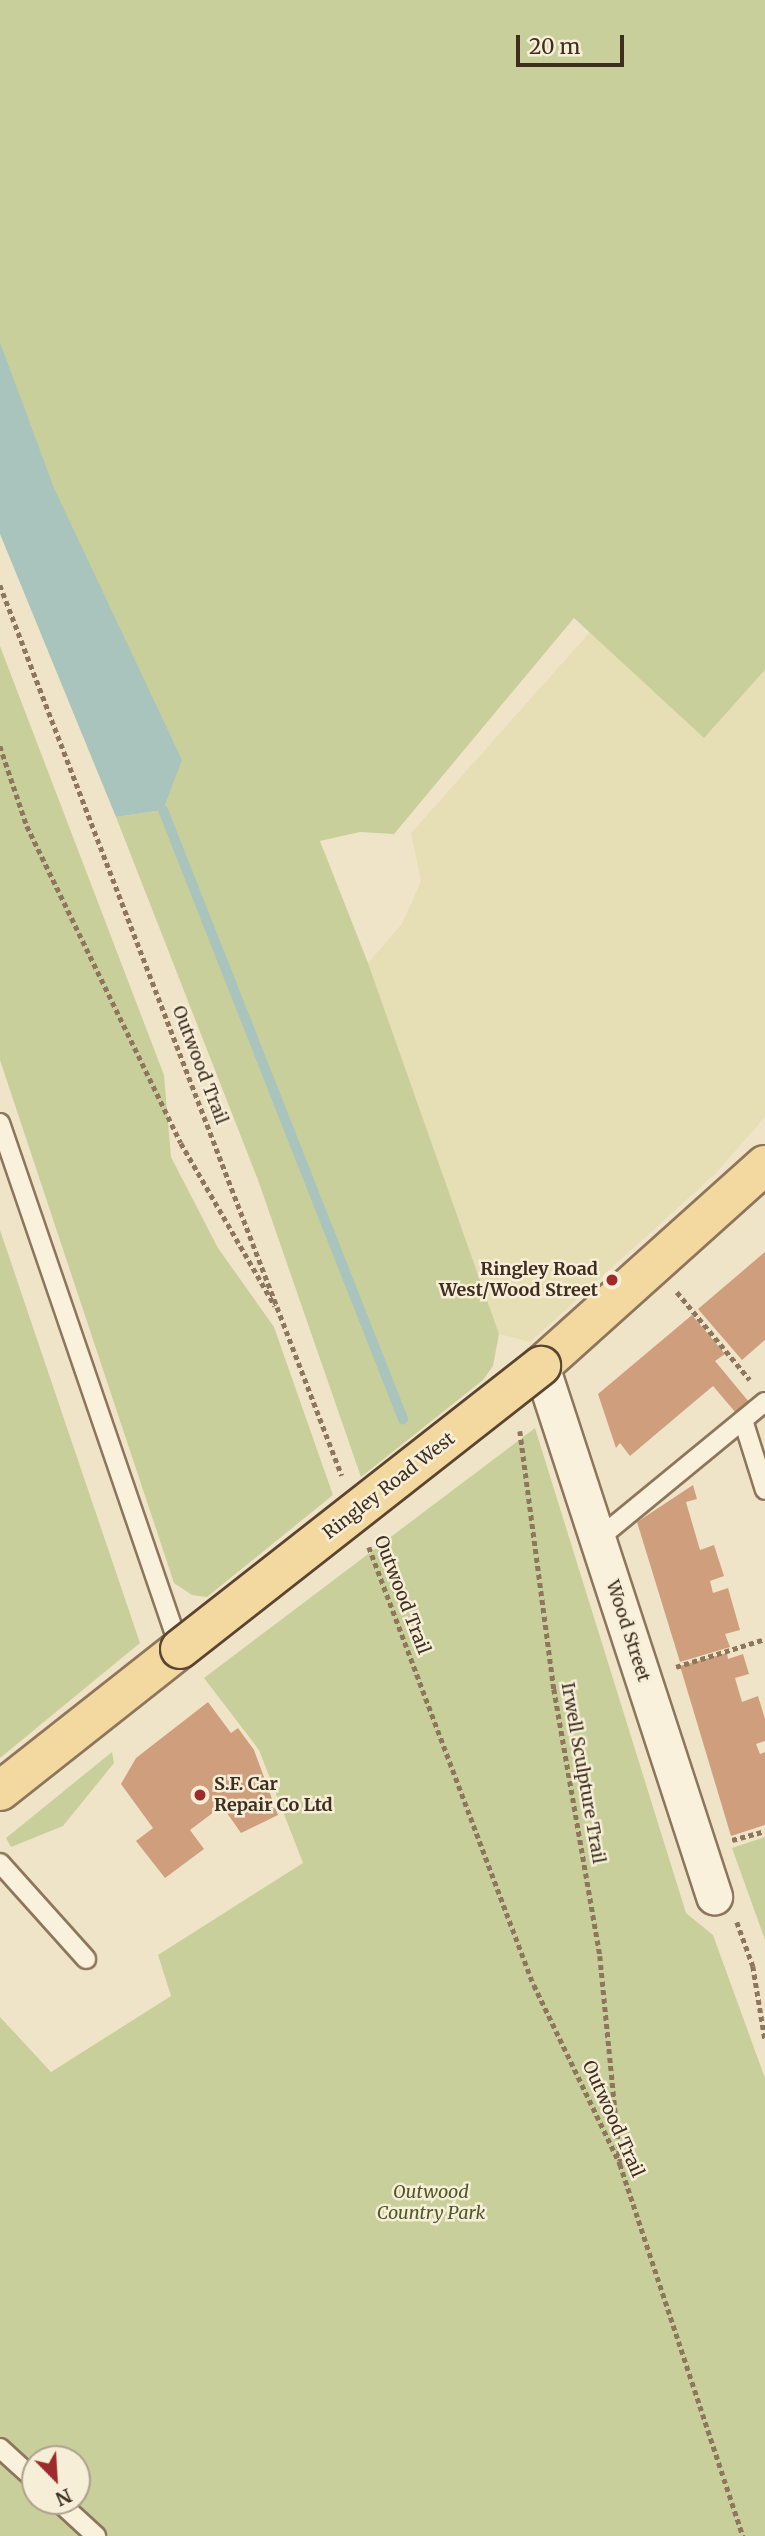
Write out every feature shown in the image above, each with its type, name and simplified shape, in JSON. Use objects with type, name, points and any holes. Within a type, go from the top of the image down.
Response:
[{"type":"main road","name":"Ringley Road West","points":[[0,1791],[527,1378],[763,1173]]},
{"type":"street","name":"Wood Street","points":[[527,1378],[598,1539],[714,1896]]},
{"type":"lane","points":[[0,1124],[180,1649]]},
{"type":"lane","points":[[598,1539],[743,1420],[761,1395]]},
{"type":"lane","points":[[743,1420],[765,1490]]},
{"type":"lane","points":[[0,1863],[86,1959]]},
{"type":"lane","points":[[0,2448],[21,2467]]},
{"type":"lane","points":[[73,2515],[96,2536]]},
{"type":"path","name":"Outwood Trail","points":[[0,585],[347,1489]]},
{"type":"path","points":[[0,746],[27,826],[181,1143],[282,1319]]},
{"type":"path","points":[[654,1265],[761,1395]]},
{"type":"path","name":"Irwell Sculpture Trail","points":[[527,1378],[554,1689],[600,1956],[620,2164]]},
{"type":"path","name":"Outwood Trail","points":[[366,1541],[534,1984],[620,2164],[743,2536]]},
{"type":"path","points":[[643,1677],[765,1639]]},
{"type":"path","points":[[714,1896],[737,1921],[753,1966],[765,2039]]},
{"type":"shaded area","points":[[590,632],[704,738],[765,670],[765,1117],[716,1173],[530,1342],[499,1334],[368,963],[402,924],[421,881],[411,833]]},
{"type":"green space","points":[[0,0],[765,0],[765,670],[704,738],[574,618],[394,834],[360,832],[320,841],[368,963],[499,1334],[493,1366],[483,1380],[361,1477],[258,1180],[116,817],[163,810],[0,342]]},
{"type":"green space","points":[[0,646],[164,1075],[171,1157],[218,1248],[274,1327],[333,1495],[207,1597],[192,1595],[174,1583],[0,1060]]},
{"type":"green space","points":[[0,1230],[140,1643],[0,1758]]},
{"type":"green space","name":"Outwood Country Park","points":[[535,1428],[686,1913],[713,1935],[765,2078],[765,2536],[0,2536],[0,2017],[51,2072],[171,1996],[158,1955],[303,1863],[259,1750],[204,1678]]},
{"type":"green space","points":[[112,1752],[114,1763],[63,1826],[11,1847],[6,1838]]},
{"type":"green space","points":[[765,1837],[765,1940],[732,1848]]},
{"type":"water","points":[[0,342],[54,488],[182,760],[163,810],[116,817],[0,534]]},
{"type":"building","points":[[765,1252],[765,1340],[742,1360],[698,1309]]},
{"type":"building","points":[[692,1315],[725,1354],[715,1361],[749,1402],[736,1413],[713,1386],[630,1456],[620,1443],[616,1448],[598,1394]]},
{"type":"building","points":[[693,1485],[697,1499],[686,1502],[700,1550],[714,1545],[724,1576],[710,1581],[713,1593],[728,1588],[740,1630],[725,1634],[730,1647],[680,1662],[637,1522]]},
{"type":"building","points":[[727,1653],[728,1659],[743,1654],[749,1674],[735,1678],[742,1702],[758,1696],[765,1719],[765,1741],[756,1744],[760,1754],[765,1752],[765,1825],[731,1836],[680,1666]]},
{"type":"building","name":"S.F. Car Repair Co Ltd","points":[[208,1702],[231,1733],[238,1728],[254,1750],[278,1815],[241,1833],[222,1806],[190,1830],[204,1849],[165,1878],[136,1841],[153,1828],[121,1784],[136,1758]]},
{"type":"waterway","points":[[163,810],[403,1419]]},
{"type":"place","name":"Ringley Road West/Wood Street","points":[[612,1280]]},
{"type":"place","name":"S.F. Car Repair Co Ltd","points":[[200,1795]]}]
